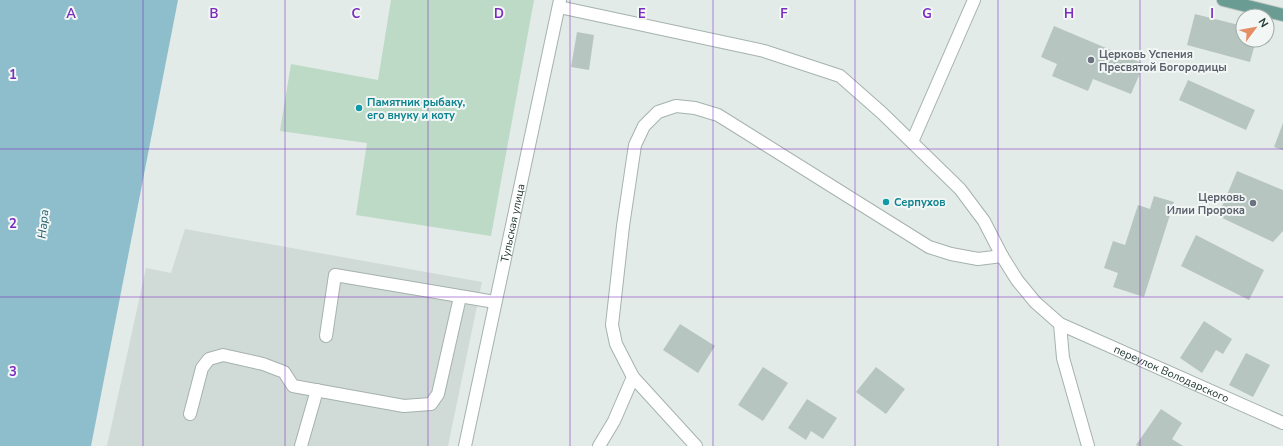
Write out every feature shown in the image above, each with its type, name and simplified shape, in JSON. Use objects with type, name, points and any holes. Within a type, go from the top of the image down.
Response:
[{"type":"main road","points":[[1223,0],[1283,15]]},
{"type":"street","points":[[912,142],[974,0]]},
{"type":"street","name":"переулок Володарского","points":[[559,3],[764,51],[840,76],[912,142],[960,189],[984,221],[1002,256],[1017,280],[1035,302],[1060,324],[1283,423]]},
{"type":"street","name":"Тульская улица","points":[[465,446],[559,3]]},
{"type":"street","points":[[696,446],[633,377],[616,344],[612,325],[622,226],[635,145],[644,126],[658,112],[676,106],[695,108],[718,115],[929,247],[951,254],[978,259],[1002,256]]},
{"type":"street","points":[[326,336],[335,275],[495,302]]},
{"type":"street","points":[[190,414],[202,368],[209,359],[223,355],[262,364],[284,372],[293,386],[404,406],[431,404],[438,394],[460,296]]},
{"type":"street","points":[[1060,324],[1063,358],[1088,446]]},
{"type":"street","points":[[599,446],[614,421],[633,377]]},
{"type":"street","points":[[301,446],[317,390]]},
{"type":"shaded area","points":[[185,229],[482,282],[448,446],[107,446],[146,268],[171,273]]},
{"type":"green space","points":[[391,0],[534,0],[491,236],[356,215],[367,143],[280,131],[291,64],[378,80]]},
{"type":"water","name":"Нара","points":[[0,0],[178,0],[91,446],[0,446]]},
{"type":"building","points":[[1195,14],[1235,24],[1235,48],[1254,48],[1250,62],[1187,45]]},
{"type":"building","name":"Церковь Успения Пресвятой Богородицы","points":[[1054,26],[1144,64],[1131,94],[1093,79],[1088,91],[1052,76],[1057,64],[1041,57]]},
{"type":"building","points":[[577,32],[594,35],[589,70],[571,67]]},
{"type":"building","points":[[1188,80],[1255,110],[1246,130],[1179,100]]},
{"type":"building","points":[[1283,123],[1283,150],[1274,147]]},
{"type":"building","name":"Церковь Илии Пророка","points":[[1237,171],[1283,190],[1283,231],[1273,242],[1218,216]]},
{"type":"building","points":[[1154,196],[1174,202],[1144,297],[1113,287],[1118,273],[1104,268],[1113,241],[1125,245],[1138,205],[1150,209]]},
{"type":"building","points":[[1196,235],[1264,270],[1249,300],[1181,266]]},
{"type":"building","points":[[1204,321],[1232,339],[1223,354],[1216,350],[1202,373],[1180,358]]},
{"type":"building","points":[[680,324],[715,346],[698,373],[663,350]]},
{"type":"building","points":[[1246,353],[1270,365],[1253,397],[1229,385]]},
{"type":"building","points":[[763,367],[788,383],[763,421],[738,405]]},
{"type":"building","points":[[876,367],[905,389],[886,414],[856,392]]},
{"type":"building","points":[[807,399],[837,418],[823,439],[811,431],[806,440],[788,428]]},
{"type":"building","points":[[1161,409],[1182,423],[1172,439],[1183,446],[1136,445]]},
{"type":"place","name":"Церковь Успения Пресвятой Богородицы","points":[[1091,60]]},
{"type":"place","name":"Памятник рыбаку, его внуку и коту","points":[[359,108]]},
{"type":"place","name":"Серпухов","points":[[886,202]]},
{"type":"place","name":"Церковь Илии Пророка","points":[[1253,203]]}]
